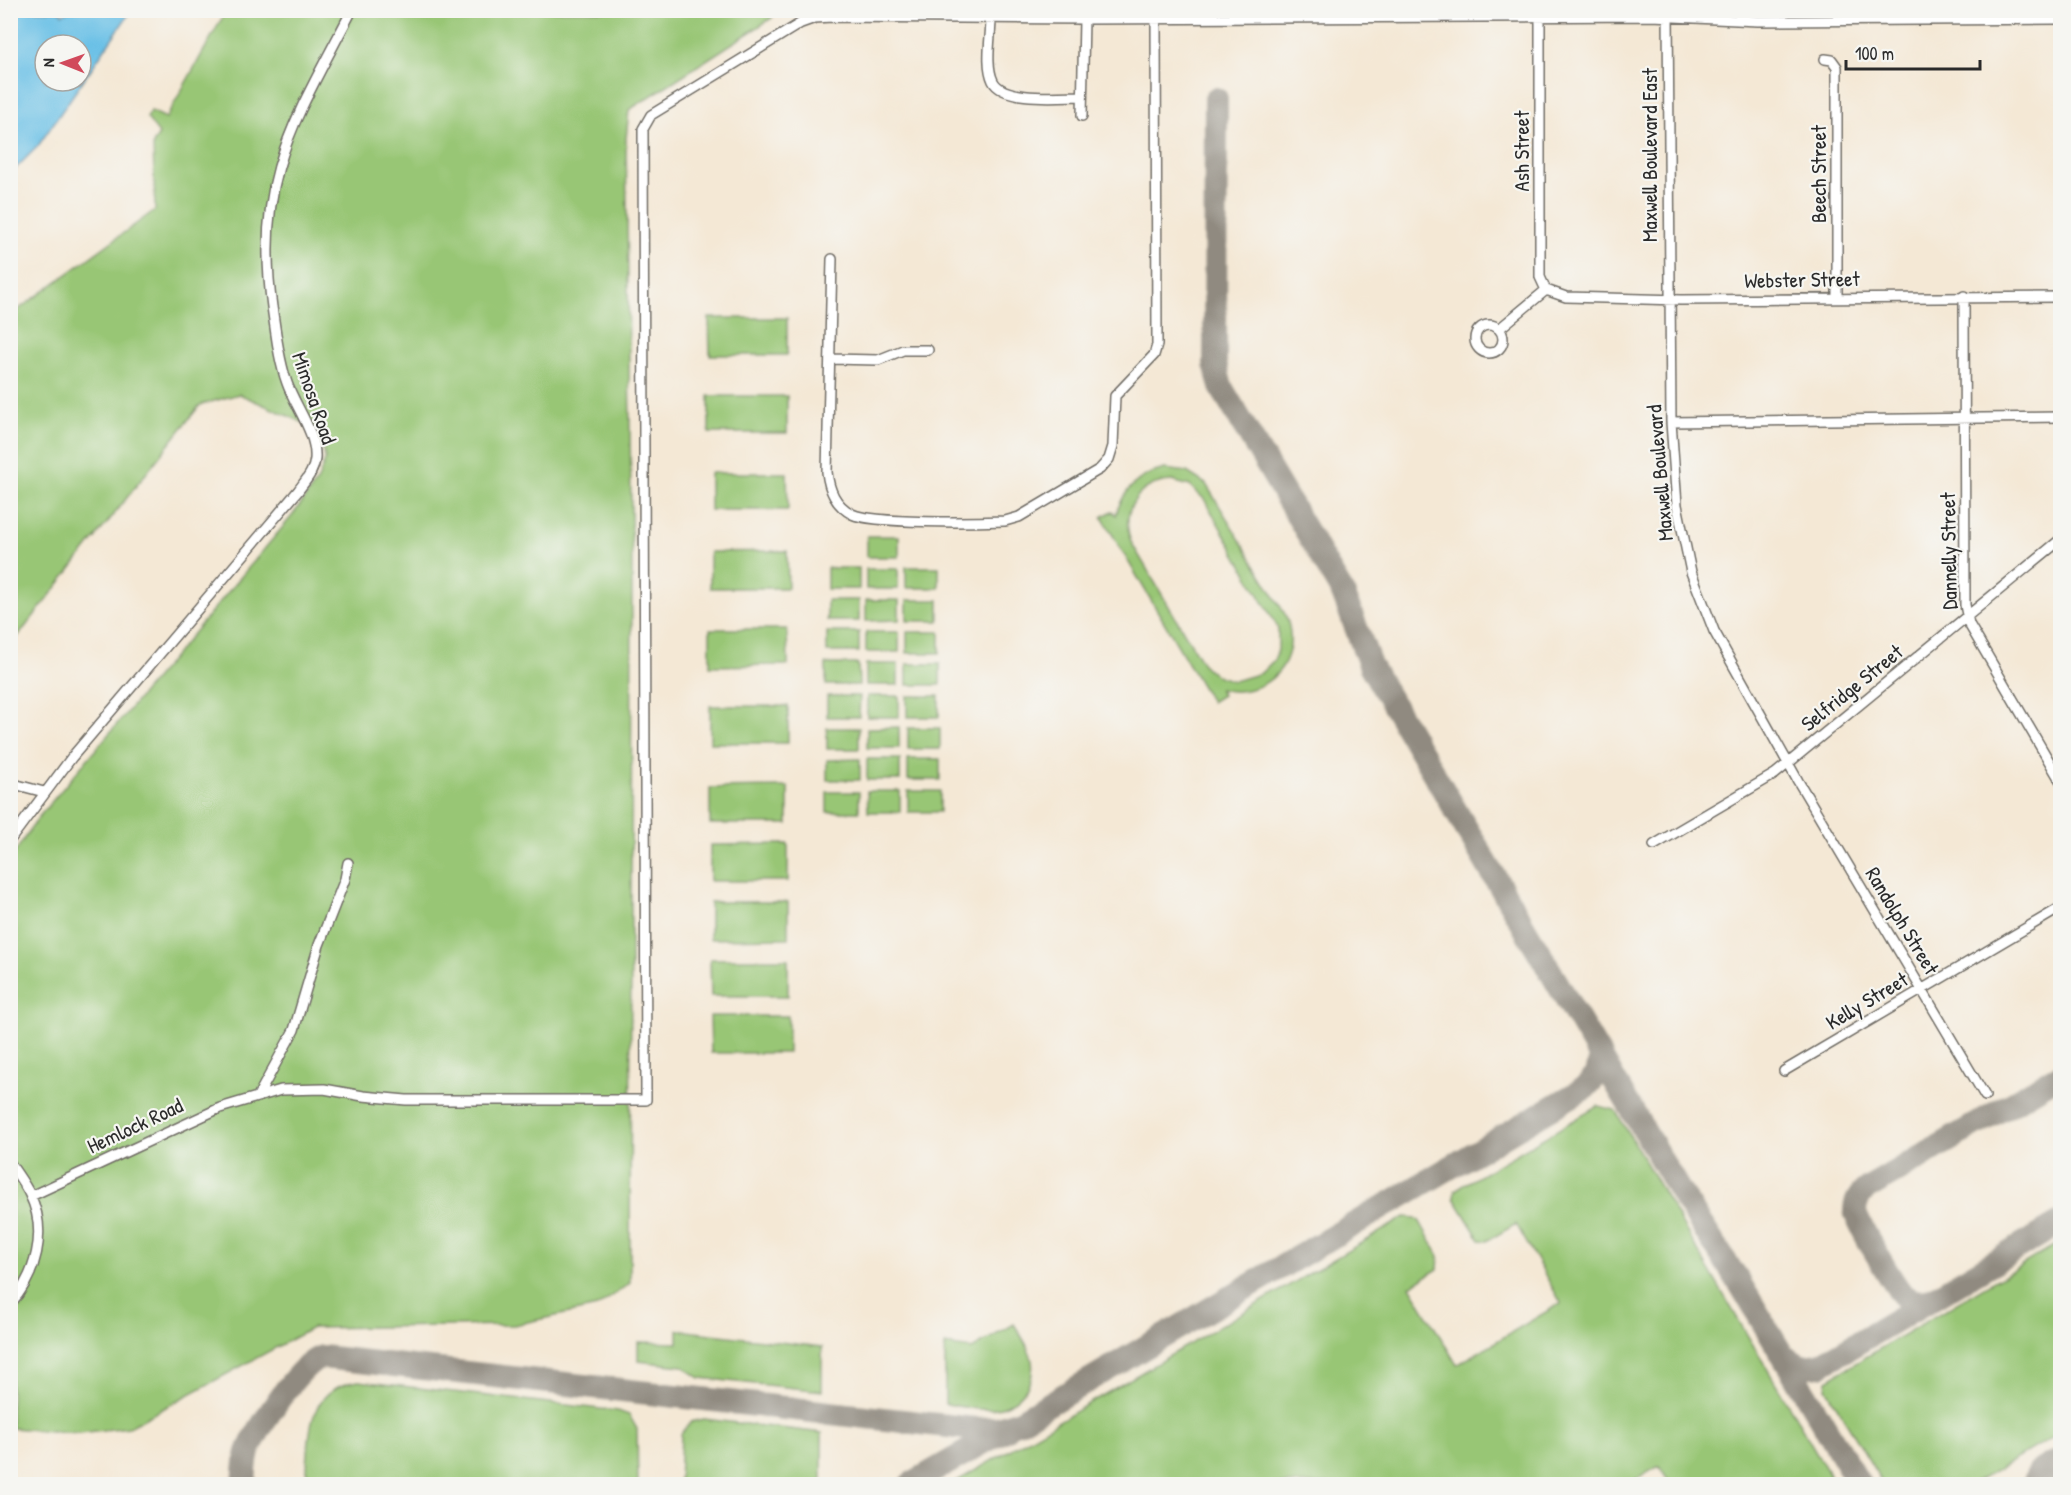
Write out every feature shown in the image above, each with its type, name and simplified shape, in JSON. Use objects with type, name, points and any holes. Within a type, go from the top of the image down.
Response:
[{"type":"street","name":"Mimosa Road","points":[[10,840],[68,762],[298,491],[314,468],[314,446],[288,385],[279,355],[267,260],[267,227],[272,189],[288,137],[352,10]]},
{"type":"street","points":[[950,15],[991,19],[1156,19],[1296,14],[1921,15],[2061,19]]},
{"type":"street","name":"Ash Street","points":[[1540,14],[1540,277],[1546,290]]},
{"type":"street","name":"Maxwell Boulevard East","points":[[1668,14],[1670,298]]},
{"type":"street","name":"Hemlock Road","points":[[30,1196],[220,1108],[258,1096],[308,1088],[406,1100],[646,1100],[645,123],[651,115],[695,86],[809,20],[832,17],[950,15]]},
{"type":"street","points":[[991,19],[990,69],[993,80],[1000,89],[1018,95],[1082,96]]},
{"type":"street","points":[[1082,116],[1084,19]]},
{"type":"street","points":[[832,259],[828,483],[836,502],[852,514],[872,519],[1011,520],[1106,464],[1113,446],[1115,396],[1154,355],[1157,345],[1156,19]]},
{"type":"street","name":"Beech Street","points":[[1825,59],[1832,60],[1837,67],[1838,298]]},
{"type":"street","points":[[1499,329],[1546,290]]},
{"type":"street","name":"Webster Street","points":[[1546,290],[1566,297],[2061,297]]},
{"type":"street","name":"Dannelly Street","points":[[1964,296],[1965,605],[1975,634],[2061,780]]},
{"type":"street","name":"Maxwell Boulevard","points":[[1670,298],[1671,422],[1677,505],[1684,547],[1714,631],[1789,763]]},
{"type":"street","points":[[830,359],[878,360],[903,350],[928,350]]},
{"type":"street","points":[[1671,422],[2061,417]]},
{"type":"street","name":"Selfridge Street","points":[[1654,845],[1749,790],[1789,763],[2061,540]]},
{"type":"street","name":"Randolph Street","points":[[1789,763],[1985,1096]]},
{"type":"street","points":[[10,783],[44,792]]},
{"type":"street","points":[[258,1096],[294,1030],[319,945],[345,879],[348,863]]},
{"type":"street","name":"Kelly Street","points":[[1784,1071],[2061,908]]},
{"type":"street","points":[[10,1163],[30,1196],[37,1222],[37,1252],[29,1277],[10,1304]]},
{"type":"green space","points":[[226,11],[774,11],[772,18],[629,110],[626,139],[632,575],[630,1283],[597,1307],[514,1325],[312,1328],[129,1427],[80,1433],[11,1428],[11,858],[38,818],[292,516],[318,480],[325,460],[320,430],[239,394],[200,405],[11,645],[11,315],[155,210],[153,144],[159,134],[147,118],[151,111],[166,118]]},
{"type":"green space","points":[[709,318],[787,318],[787,355],[710,355]]},
{"type":"green space","points":[[709,396],[787,396],[787,433],[709,433]]},
{"type":"green space","points":[[1165,469],[1187,472],[1206,484],[1285,614],[1290,631],[1290,647],[1277,673],[1266,683],[1252,689],[1236,691],[1219,689],[1222,695],[1211,702],[1102,517],[1112,511],[1116,515],[1123,498],[1133,484]],"holes":[[[1172,481],[1190,486],[1204,499],[1278,628],[1278,650],[1274,660],[1261,673],[1234,681],[1215,675],[1204,666],[1131,542],[1128,530],[1130,509],[1141,493],[1160,483]]]},
{"type":"green space","points":[[710,473],[787,473],[788,510],[710,510]]},
{"type":"green space","points":[[867,536],[899,536],[899,557],[867,557]]},
{"type":"green space","points":[[787,551],[788,588],[710,588],[710,552]]},
{"type":"green space","points":[[906,567],[939,567],[939,588],[906,588]]},
{"type":"green space","points":[[827,568],[859,568],[859,589],[827,589]]},
{"type":"green space","points":[[866,569],[898,569],[898,589],[866,589]]},
{"type":"green space","points":[[827,600],[859,600],[859,621],[827,621]]},
{"type":"green space","points":[[866,600],[899,600],[899,620],[866,621]]},
{"type":"green space","points":[[907,600],[939,600],[939,621],[907,621]]},
{"type":"green space","points":[[710,629],[787,629],[788,665],[710,666]]},
{"type":"green space","points":[[827,632],[859,632],[859,652],[827,652]]},
{"type":"green space","points":[[866,632],[899,632],[899,652],[866,652]]},
{"type":"green space","points":[[907,632],[940,632],[940,653],[907,653]]},
{"type":"green space","points":[[826,664],[858,664],[859,685],[826,685]]},
{"type":"green space","points":[[866,664],[898,664],[898,685],[866,685]]},
{"type":"green space","points":[[907,664],[940,664],[940,685],[907,685]]},
{"type":"green space","points":[[827,696],[860,696],[859,717],[827,717]]},
{"type":"green space","points":[[867,696],[899,696],[899,717],[867,717]]},
{"type":"green space","points":[[907,696],[939,696],[939,717],[907,717]]},
{"type":"green space","points":[[710,706],[788,706],[788,743],[710,743]]},
{"type":"green space","points":[[899,727],[899,748],[867,748],[867,728]]},
{"type":"green space","points":[[827,728],[859,728],[859,749],[827,749]]},
{"type":"green space","points":[[908,728],[940,728],[940,749],[908,749]]},
{"type":"green space","points":[[860,759],[860,780],[827,780],[827,760]]},
{"type":"green space","points":[[867,759],[900,759],[900,780],[867,780]]},
{"type":"green space","points":[[908,759],[940,759],[940,780],[908,780]]},
{"type":"green space","points":[[788,787],[788,824],[710,824],[710,788]]},
{"type":"green space","points":[[867,791],[900,791],[900,812],[868,812]]},
{"type":"green space","points":[[908,791],[940,791],[940,812],[908,812]]},
{"type":"green space","points":[[827,792],[859,792],[859,812],[827,812]]},
{"type":"green space","points":[[788,844],[788,881],[710,881],[710,845]]},
{"type":"green space","points":[[710,902],[788,902],[788,938],[710,939]]},
{"type":"green space","points":[[710,959],[788,959],[788,996],[711,996]]},
{"type":"green space","points":[[710,1016],[788,1016],[788,1053],[711,1053]]},
{"type":"green space","points":[[1598,1106],[1615,1110],[1835,1484],[1670,1484],[1659,1466],[1628,1484],[952,1484],[1405,1217],[1416,1218],[1420,1222],[1439,1256],[1438,1269],[1410,1286],[1457,1365],[1561,1303],[1516,1224],[1487,1241],[1480,1240],[1454,1198],[1455,1190]]},
{"type":"green space","points":[[2060,1242],[2060,1433],[1973,1484],[1883,1484],[1826,1388],[1827,1380]]},
{"type":"green space","points":[[1014,1324],[1032,1361],[1031,1379],[1022,1394],[1008,1404],[991,1409],[974,1409],[945,1404],[945,1345],[972,1349]]},
{"type":"green space","points":[[678,1330],[822,1347],[822,1391],[700,1378],[682,1366],[638,1361],[638,1342],[678,1343]]},
{"type":"green space","points":[[359,1381],[618,1411],[629,1415],[637,1429],[638,1484],[306,1484],[310,1434],[319,1405],[328,1394],[341,1386]]},
{"type":"green space","points":[[704,1419],[822,1433],[822,1484],[679,1484],[681,1434],[691,1422]]},
{"type":"water","points":[[11,10],[60,11],[62,14],[70,11],[131,11],[93,66],[93,33],[33,33],[33,93],[75,93],[38,146],[11,173]]},
{"type":"taxiway","points":[[1216,99],[1215,364],[1221,387],[1343,593],[1371,667],[1682,1195],[1739,1282],[1859,1484]]},
{"type":"taxiway","points":[[244,1484],[248,1452],[260,1429],[291,1383],[313,1361],[322,1357],[975,1429],[998,1428],[1020,1421],[1585,1088],[1597,1075],[1601,1056]]},
{"type":"taxiway","points":[[1930,1300],[1913,1301],[1900,1291],[1857,1217],[1855,1207],[1859,1198],[1868,1188],[2060,1075]]},
{"type":"taxiway","points":[[1783,1356],[1802,1367],[1820,1365],[2060,1223]]},
{"type":"taxiway","points":[[911,1484],[1005,1430]]},
{"type":"runway","points":[[2053,1484],[2060,1480]]}]
